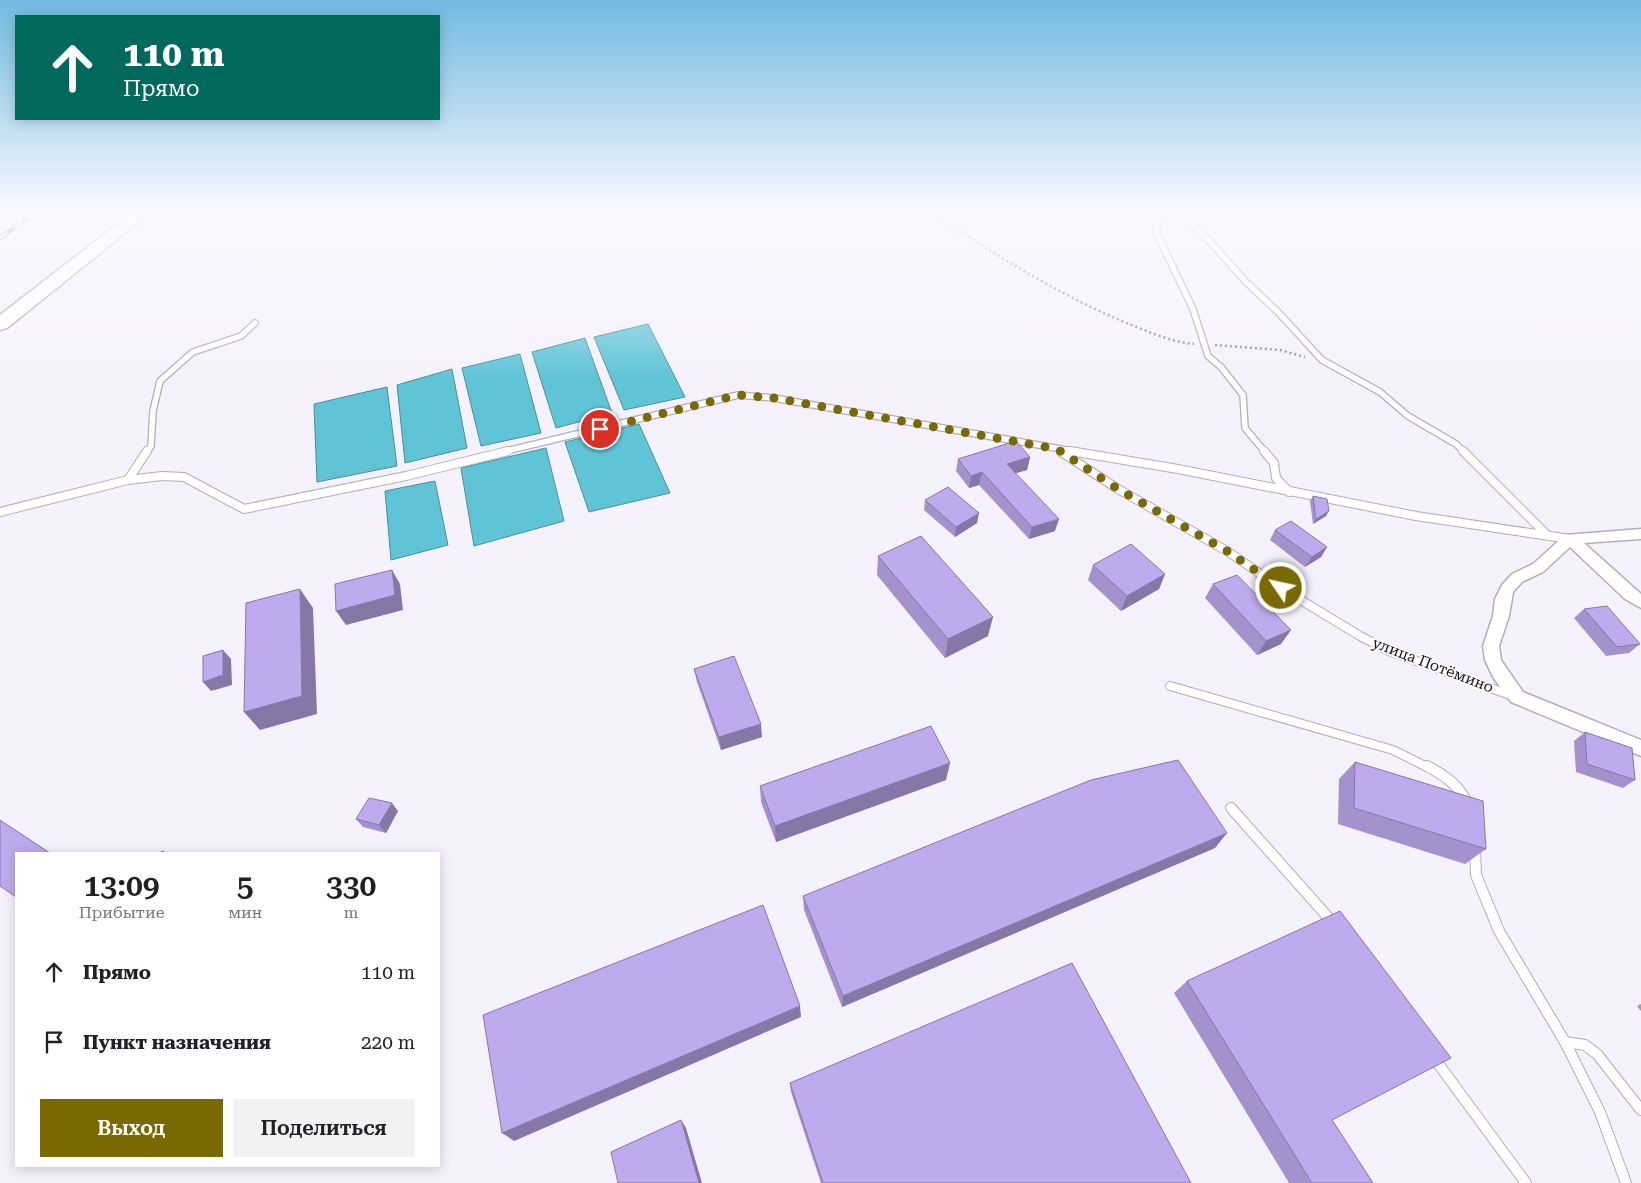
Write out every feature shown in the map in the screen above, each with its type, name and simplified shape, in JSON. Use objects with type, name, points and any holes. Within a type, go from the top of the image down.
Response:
[{"type":"main road","points":[[0,324],[71,268]]},
{"type":"street","points":[[1518,697],[1499,672],[1493,660],[1491,646],[1501,616],[1503,599],[1507,589],[1517,578],[1538,568],[1570,539],[1641,534]]},
{"type":"street","points":[[1570,539],[1630,595],[1641,602]]},
{"type":"street","name":"улица Потёмино","points":[[1518,697],[1550,712],[1641,748]]},
{"type":"lane","points":[[1174,268],[1192,309],[1208,356],[1221,367],[1242,394],[1245,428],[1274,463],[1276,478],[1289,492]]},
{"type":"lane","points":[[1234,268],[1278,312],[1322,360],[1380,392],[1408,416],[1456,444],[1547,535]]},
{"type":"lane","points":[[128,480],[151,446],[153,411],[160,381],[193,352],[241,336],[255,323]]},
{"type":"lane","points":[[0,512],[128,480],[162,476],[184,478],[244,509],[406,476],[738,395],[774,398],[1178,469],[1416,516],[1570,539]]},
{"type":"lane","name":"улица Потёмино","points":[[1057,449],[1118,489],[1227,551],[1281,588],[1360,636],[1389,651],[1518,697]]},
{"type":"lane","points":[[1170,686],[1393,750],[1442,774],[1462,791],[1473,816]]},
{"type":"lane","points":[[1231,808],[1322,909],[1340,932]]},
{"type":"lane","points":[[1474,835],[1476,875],[1499,932],[1565,1042],[1600,1112],[1626,1183]]},
{"type":"lane","points":[[1565,1042],[1585,1045],[1597,1054],[1641,1110]]},
{"type":"lane","points":[[1427,1050],[1526,1183]]},
{"type":"path","points":[[1019,268],[1084,306],[1167,338],[1184,343],[1280,350],[1336,369]]},
{"type":"water","points":[[648,324],[685,397],[624,410],[594,337]]},
{"type":"water","points":[[585,338],[612,413],[556,428],[532,352]]},
{"type":"water","points":[[520,354],[541,433],[481,446],[462,368]]},
{"type":"water","points":[[452,369],[467,448],[405,463],[397,385]]},
{"type":"water","points":[[387,387],[397,466],[317,482],[314,404]]},
{"type":"water","points":[[639,424],[670,493],[589,512],[565,442]]},
{"type":"water","points":[[546,448],[564,521],[474,546],[461,468]]},
{"type":"water","points":[[435,481],[448,545],[391,560],[385,491]]},
{"type":"building","points":[[1016,441],[1030,457],[1007,464],[1059,519],[1032,527],[982,472],[971,476],[958,459]]},
{"type":"building","points":[[948,487],[979,513],[956,527],[925,500]]},
{"type":"building","points":[[1313,496],[1327,499],[1329,511],[1316,519]]},
{"type":"building","points":[[1291,521],[1327,547],[1312,557],[1275,530]]},
{"type":"building","points":[[921,536],[993,617],[948,639],[878,556]]},
{"type":"building","points":[[1131,544],[1165,574],[1127,596],[1093,565]]},
{"type":"building","points":[[392,570],[395,595],[336,611],[335,584]]},
{"type":"building","points":[[1237,575],[1291,630],[1266,641],[1213,584]]},
{"type":"building","points":[[300,589],[302,696],[244,712],[246,603]]},
{"type":"building","points":[[1607,606],[1640,644],[1617,647],[1584,609]]},
{"type":"building","points":[[223,650],[223,675],[203,682],[203,656]]},
{"type":"building","points":[[734,656],[761,724],[719,737],[694,669]]},
{"type":"building","points":[[931,726],[950,763],[775,826],[760,786]]},
{"type":"building","points":[[1585,732],[1632,748],[1635,780],[1587,764]]},
{"type":"building","points":[[1178,760],[1227,833],[843,996],[803,896],[1091,780]]},
{"type":"building","points":[[1355,762],[1483,801],[1486,849],[1354,808]]},
{"type":"building","points":[[369,798],[392,803],[379,825],[356,819]]},
{"type":"building","points":[[0,820],[48,852],[15,852],[15,896],[0,886]]},
{"type":"building","points":[[763,905],[800,1006],[502,1133],[483,1015]]},
{"type":"building","points":[[1340,911],[1451,1058],[1332,1120],[1373,1183],[1312,1183],[1187,981]]},
{"type":"building","points":[[1072,963],[1191,1183],[823,1183],[790,1083]]},
{"type":"building","points":[[681,1120],[699,1183],[618,1183],[611,1152]]},
{"type":"route","points":[[600,429],[738,395],[774,398],[1057,449],[1118,489],[1227,551],[1281,588]]}]
